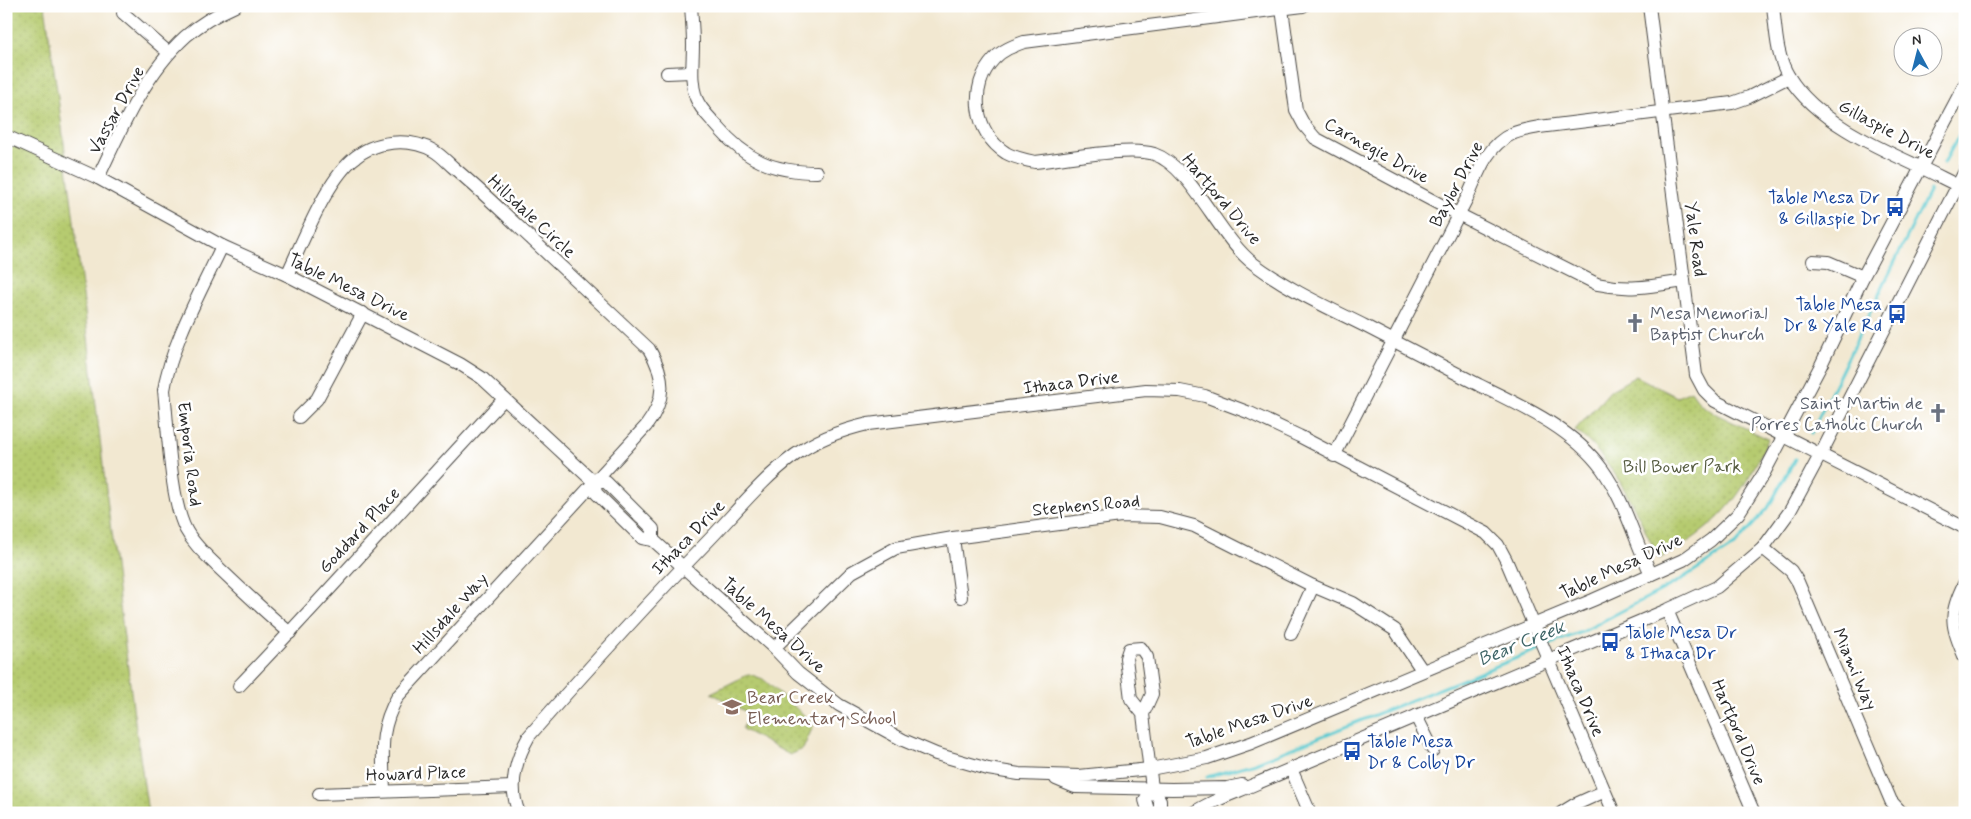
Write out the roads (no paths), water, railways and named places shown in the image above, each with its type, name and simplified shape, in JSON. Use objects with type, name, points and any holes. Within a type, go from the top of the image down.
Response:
[{"type":"street","name":"Vassar Drive","points":[[98,178],[138,99],[170,53],[188,35],[236,6]]},
{"type":"street","points":[[691,6],[693,47],[691,72],[696,99],[706,113],[726,136],[749,157],[768,166],[788,171],[818,172]]},
{"type":"street","name":"Hartford Drive","points":[[1302,6],[1024,42],[1008,48],[994,59],[984,73],[978,90],[978,109],[983,127],[993,141],[1006,153],[1022,160],[1035,162],[1135,151],[1154,154],[1167,160],[1178,168],[1226,234],[1252,263],[1305,297],[1548,421],[1580,445],[1602,468],[1618,495],[1651,574]]},
{"type":"street","name":"Yale Road","points":[[1649,6],[1696,375],[1704,390],[1716,401],[1965,528]]},
{"type":"street","name":"Gillaspie Drive","points":[[1773,6],[1778,47],[1788,77],[1804,97],[1834,122],[1961,188]]},
{"type":"street","name":"Carnegie Drive","points":[[1282,9],[1296,110],[1304,125],[1315,138],[1325,145],[1597,284],[1633,289],[1684,281]]},
{"type":"street","points":[[123,13],[170,53]]},
{"type":"street","points":[[667,73],[691,72]]},
{"type":"street","name":"Baylor Drive","points":[[1334,456],[1487,155],[1498,142],[1513,134],[1539,128],[1732,103],[1749,97],[1788,77]]},
{"type":"street","name":"Table Mesa Drive","points":[[6,136],[62,160],[222,246],[287,275],[364,313],[460,364],[482,378],[594,482],[596,494],[642,538],[653,540],[684,566],[774,648],[798,673],[839,705],[904,740],[936,754],[988,769],[1049,776],[1079,776],[1150,770],[1206,758],[1251,743],[1331,711],[1422,670],[1537,629],[1593,600],[1683,560],[1711,540],[1738,514],[1755,488],[1784,435],[1920,167],[1965,84]]},
{"type":"street","name":"Hillsdale Circle","points":[[287,275],[312,222],[338,175],[353,159],[367,150],[382,144],[400,142],[418,144],[435,152],[475,186],[649,349],[658,363],[662,380],[660,400],[654,416],[594,482]]},
{"type":"street","name":"Table Mesa Drive","points":[[1193,813],[1220,798],[1235,794],[1416,716],[1546,655],[1667,610],[1717,587],[1763,548],[1790,511],[1961,188],[1965,171]]},
{"type":"street","name":"Emporia Road","points":[[222,246],[173,353],[164,390],[179,513],[195,545],[290,633]]},
{"type":"street","points":[[1813,261],[1828,262],[1863,277]]},
{"type":"street","points":[[299,417],[317,399],[364,313]]},
{"type":"street","name":"Ithaca Drive","points":[[519,813],[513,787],[516,766],[529,736],[684,566],[777,470],[795,454],[837,432],[868,424],[1146,390],[1180,391],[1205,396],[1250,413],[1299,436],[1334,456],[1486,533],[1498,545],[1537,629],[1546,655],[1614,813]]},
{"type":"street","name":"Goddard Place","points":[[239,686],[290,633],[352,562],[504,399]]},
{"type":"street","name":"Hillsdale Way","points":[[384,791],[383,733],[389,713],[398,696],[594,482]]},
{"type":"street","name":"Stephens Road","points":[[774,648],[852,572],[896,548],[953,538],[1121,516],[1160,517],[1194,526],[1313,586],[1353,603],[1395,630],[1422,670]]},
{"type":"street","points":[[953,538],[961,597]]},
{"type":"street","name":"Miami Way","points":[[1763,548],[1791,571],[1798,582],[1892,801],[1902,813]]},
{"type":"street","points":[[1965,582],[1956,599],[1952,615],[1954,631],[1965,658]]},
{"type":"street","points":[[1291,634],[1313,586]]},
{"type":"street","name":"Hartford Drive","points":[[1667,610],[1754,813]]},
{"type":"street","points":[[1143,714],[1152,788],[1160,800],[1160,813]]},
{"type":"street","points":[[1416,716],[1433,750]]},
{"type":"street","points":[[1291,769],[1310,813]]},
{"type":"street","name":"Table Mesa Drive","points":[[1049,776],[1075,787],[1227,788],[1260,782]]},
{"type":"street","name":"Howard Place","points":[[319,794],[513,787]]},
{"type":"street","points":[[1149,813],[1145,800],[1152,788]]},
{"type":"street","points":[[1562,813],[1574,805],[1605,792]]},
{"type":"waterway","name":"Bear Creek","points":[[1944,163],[1965,124]]},
{"type":"waterway","name":"Bear Creek","points":[[1811,433],[1930,190]]},
{"type":"waterway","name":"Bear Creek","points":[[1545,646],[1582,632],[1675,583],[1735,545],[1768,508],[1795,459]]},
{"type":"waterway","name":"Bear Creek","points":[[1207,777],[1255,763],[1539,649]]},
{"type":"place","name":"Table Mesa Dr & Gillaspie Dr","points":[[1895,207]]},
{"type":"place","name":"Table Mesa Dr & Yale Rd","points":[[1897,314]]},
{"type":"place","name":"Mesa Memorial Baptist Church","points":[[1635,323]]},
{"type":"place","name":"Saint Martin de Porres Catholic Church","points":[[1938,413]]},
{"type":"place","name":"Table Mesa Dr & Ithaca Dr","points":[[1610,642]]},
{"type":"place","name":"Bear Creek Elementary School","points":[[732,707]]},
{"type":"place","name":"Table Mesa Dr & Colby Dr","points":[[1352,751]]},
{"type":"park label","name":"Bill Bower Park","points":[[1682,466]]}]
